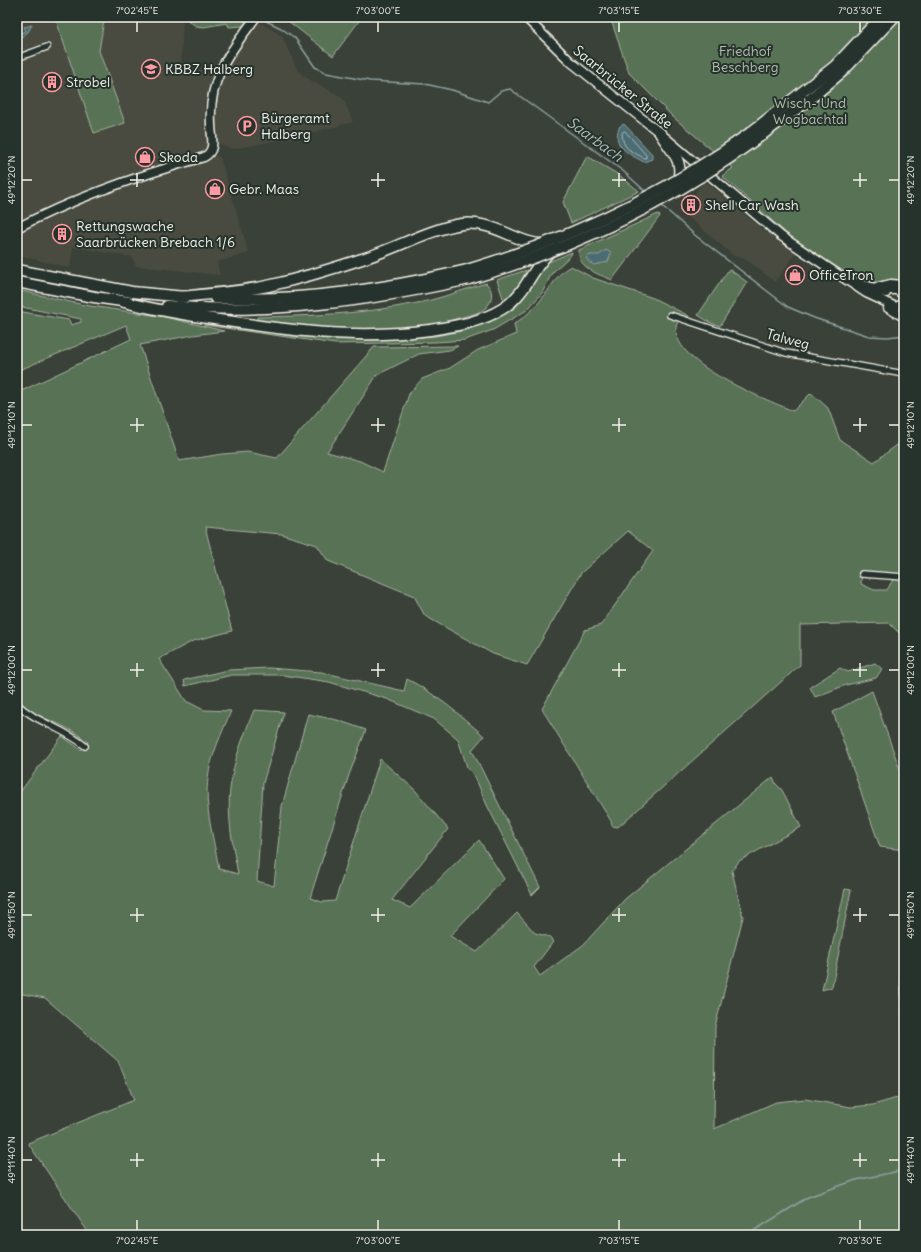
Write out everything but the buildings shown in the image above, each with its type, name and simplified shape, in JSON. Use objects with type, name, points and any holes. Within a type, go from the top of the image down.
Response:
[{"type":"highway","points":[[752,137],[835,66],[881,17]]},
{"type":"highway","points":[[124,302],[206,308],[283,308],[360,300],[468,274],[591,226],[666,188],[752,137],[810,99],[843,72],[894,17]]},
{"type":"highway","points":[[660,133],[679,162],[679,185]]},
{"type":"highway","points":[[17,282],[124,302],[164,312],[320,334],[365,335],[422,331],[466,323],[489,316],[514,300],[545,257],[562,242],[669,191],[704,171]]},
{"type":"highway","points":[[178,297],[234,291],[271,285],[364,259],[453,226],[476,224],[492,226],[541,245],[562,242]]},
{"type":"highway","points":[[506,232],[522,243],[528,253],[530,263],[527,284]]},
{"type":"highway","points":[[17,270],[104,287],[178,297],[232,299],[324,295],[468,274]]},
{"type":"main road","points":[[17,228],[63,206],[151,173],[207,156],[212,148],[210,107],[216,77],[226,58],[256,17]]},
{"type":"main road","name":"Saarbrücker Straße","points":[[525,17],[571,62],[660,133],[775,231],[843,278]]},
{"type":"main road","points":[[843,278],[875,288],[891,284],[903,297]]},
{"type":"main road","points":[[843,278],[866,293],[885,297]]},
{"type":"main road","points":[[854,282],[885,297],[896,307],[903,297]]},
{"type":"main road","points":[[885,297],[894,289],[903,297]]},
{"type":"main road","points":[[885,297],[887,307],[904,318]]},
{"type":"street","points":[[17,58],[47,48]]},
{"type":"street","name":"Talweg","points":[[670,315],[786,352],[904,374]]},
{"type":"street","points":[[862,574],[904,577]]},
{"type":"street","points":[[17,704],[35,719],[67,733],[85,746]]},
{"type":"shaded area","points":[[17,17],[55,17],[94,133],[125,123],[99,51],[104,20],[117,17],[183,17],[181,68],[214,70],[207,90],[204,109],[208,142],[207,154],[220,157],[249,253],[217,262],[220,275],[136,266],[132,257],[73,247],[70,268],[17,255]]},
{"type":"shaded area","name":"Bürgeramt Halberg","points":[[259,22],[282,36],[296,67],[303,76],[340,96],[344,100],[353,122],[297,137],[232,149],[218,143],[214,109],[217,87],[229,61]]},
{"type":"shaded area","points":[[705,181],[767,233],[796,253],[775,282],[747,260],[734,256],[681,211]]},
{"type":"green space","points":[[55,17],[117,17],[104,20],[99,51],[125,123],[94,133]]},
{"type":"green space","points":[[183,17],[251,17],[244,26],[229,27],[227,23],[204,27],[196,26]]},
{"type":"green space","points":[[292,17],[362,17],[333,56],[288,21]]},
{"type":"green space","name":"Wisch- Und Wogbachtal","points":[[610,17],[904,17],[904,280],[888,280],[870,283],[846,273],[787,234],[722,176],[733,168],[673,117],[629,73]]},
{"type":"green space","points":[[587,156],[619,175],[639,191],[571,223],[563,202]]},
{"type":"green space","points":[[658,214],[660,216],[612,280],[590,270],[581,261],[579,250]]},
{"type":"green space","points":[[572,252],[571,255],[552,273],[542,293],[527,310],[493,330],[465,340],[335,344],[204,325],[204,322],[335,339],[374,340],[436,336],[467,330],[515,308],[531,287],[544,264]]},
{"type":"green space","points":[[571,266],[593,278],[653,298],[689,316],[681,317],[676,325],[680,342],[690,355],[705,368],[723,379],[793,411],[811,393],[828,408],[840,440],[874,462],[904,440],[904,574],[862,571],[861,584],[874,590],[887,590],[895,576],[904,577],[904,638],[889,623],[800,625],[800,665],[618,827],[612,826],[611,821],[542,709],[585,630],[601,625],[653,551],[628,531],[581,573],[527,665],[493,654],[425,616],[414,596],[328,561],[317,545],[281,534],[205,527],[232,631],[193,641],[159,659],[186,701],[204,710],[231,711],[211,762],[207,789],[208,812],[219,869],[238,874],[232,843],[230,822],[230,789],[236,758],[254,710],[284,712],[263,783],[257,881],[274,886],[282,806],[308,714],[337,720],[366,730],[349,775],[310,898],[322,902],[335,901],[380,759],[415,790],[448,829],[392,900],[410,908],[479,840],[504,879],[450,936],[477,952],[517,913],[535,933],[550,937],[553,942],[534,967],[540,976],[583,945],[625,899],[773,777],[776,784],[782,790],[801,827],[739,861],[732,871],[743,917],[715,1027],[714,1129],[776,1102],[805,1099],[851,1107],[873,1105],[904,1096],[904,1235],[90,1235],[28,1143],[134,1100],[118,1061],[45,998],[17,993],[17,796],[62,736],[81,750],[88,742],[70,730],[27,709],[17,698],[17,393],[131,339],[126,325],[17,371],[17,311],[69,320],[71,325],[81,322],[81,319],[17,306],[17,290],[84,305],[165,317],[224,331],[140,345],[179,461],[222,454],[248,452],[277,458],[374,347],[458,346],[450,350],[419,354],[377,375],[327,452],[360,461],[383,472],[409,394],[422,379],[450,368],[478,350],[516,334],[514,324],[534,308],[562,272]]},
{"type":"green space","points":[[729,269],[747,282],[720,326],[709,322],[698,315]]},
{"type":"green space","points":[[526,270],[520,285],[504,301],[497,280]]},
{"type":"green space","points":[[486,283],[490,287],[492,294],[490,302],[482,311],[429,326],[386,330],[365,330],[321,328],[257,321],[257,317],[335,314],[393,307],[431,300]]},
{"type":"green space","points":[[875,663],[882,669],[876,678],[846,685],[815,697],[810,687],[840,668],[848,672]]},
{"type":"green space","points":[[269,668],[321,672],[404,691],[407,679],[428,691],[456,712],[484,736],[472,750],[540,887],[532,895],[487,805],[475,777],[467,767],[458,739],[434,719],[387,699],[329,682],[283,675],[232,675],[185,686],[184,680],[228,670]]},
{"type":"green space","points":[[872,691],[904,781],[904,850],[880,847],[833,712]]},
{"type":"green space","points":[[845,889],[851,890],[832,987],[822,990]]},
{"type":"green space","points":[[900,969],[904,969],[904,1073]]},
{"type":"water","points":[[32,25],[28,32],[17,41],[17,34],[26,31],[24,27]]},
{"type":"water","points":[[624,124],[652,154],[652,159],[644,162],[627,152],[619,144],[617,139],[618,133],[620,126]]},
{"type":"water","points":[[606,250],[611,253],[608,262],[594,265],[586,258],[590,255],[599,255]]},
{"type":"waterway","name":"Saarbach","points":[[209,17],[215,17]]},
{"type":"waterway","name":"Saarbach","points":[[262,19],[281,28],[295,38],[315,67],[326,73],[370,81],[425,84],[452,90],[488,102],[501,91],[510,89],[623,171],[646,192]]},
{"type":"waterway","name":"Saarbach","points":[[661,205],[696,236],[788,307],[814,318],[869,336],[888,337],[904,335]]},
{"type":"waterway","points":[[747,1235],[808,1197],[856,1180],[904,1170]]},
{"type":"place","name":"KBBZ Halberg","points":[[151,69]]},
{"type":"place","name":"Strobel","points":[[52,82]]},
{"type":"place","name":"Bürgeramt Halberg","points":[[247,126]]},
{"type":"place","name":"Skoda","points":[[145,157]]},
{"type":"place","name":"Gebr. Maas","points":[[215,189]]},
{"type":"place","name":"Shell Car Wash","points":[[691,205]]},
{"type":"place","name":"Rettungswache Saarbrücken Brebach 1/6","points":[[62,234]]},
{"type":"place","name":"OfficeTron","points":[[795,275]]},
{"type":"park label","name":"Friedhof Beschberg","points":[[745,60]]}]
